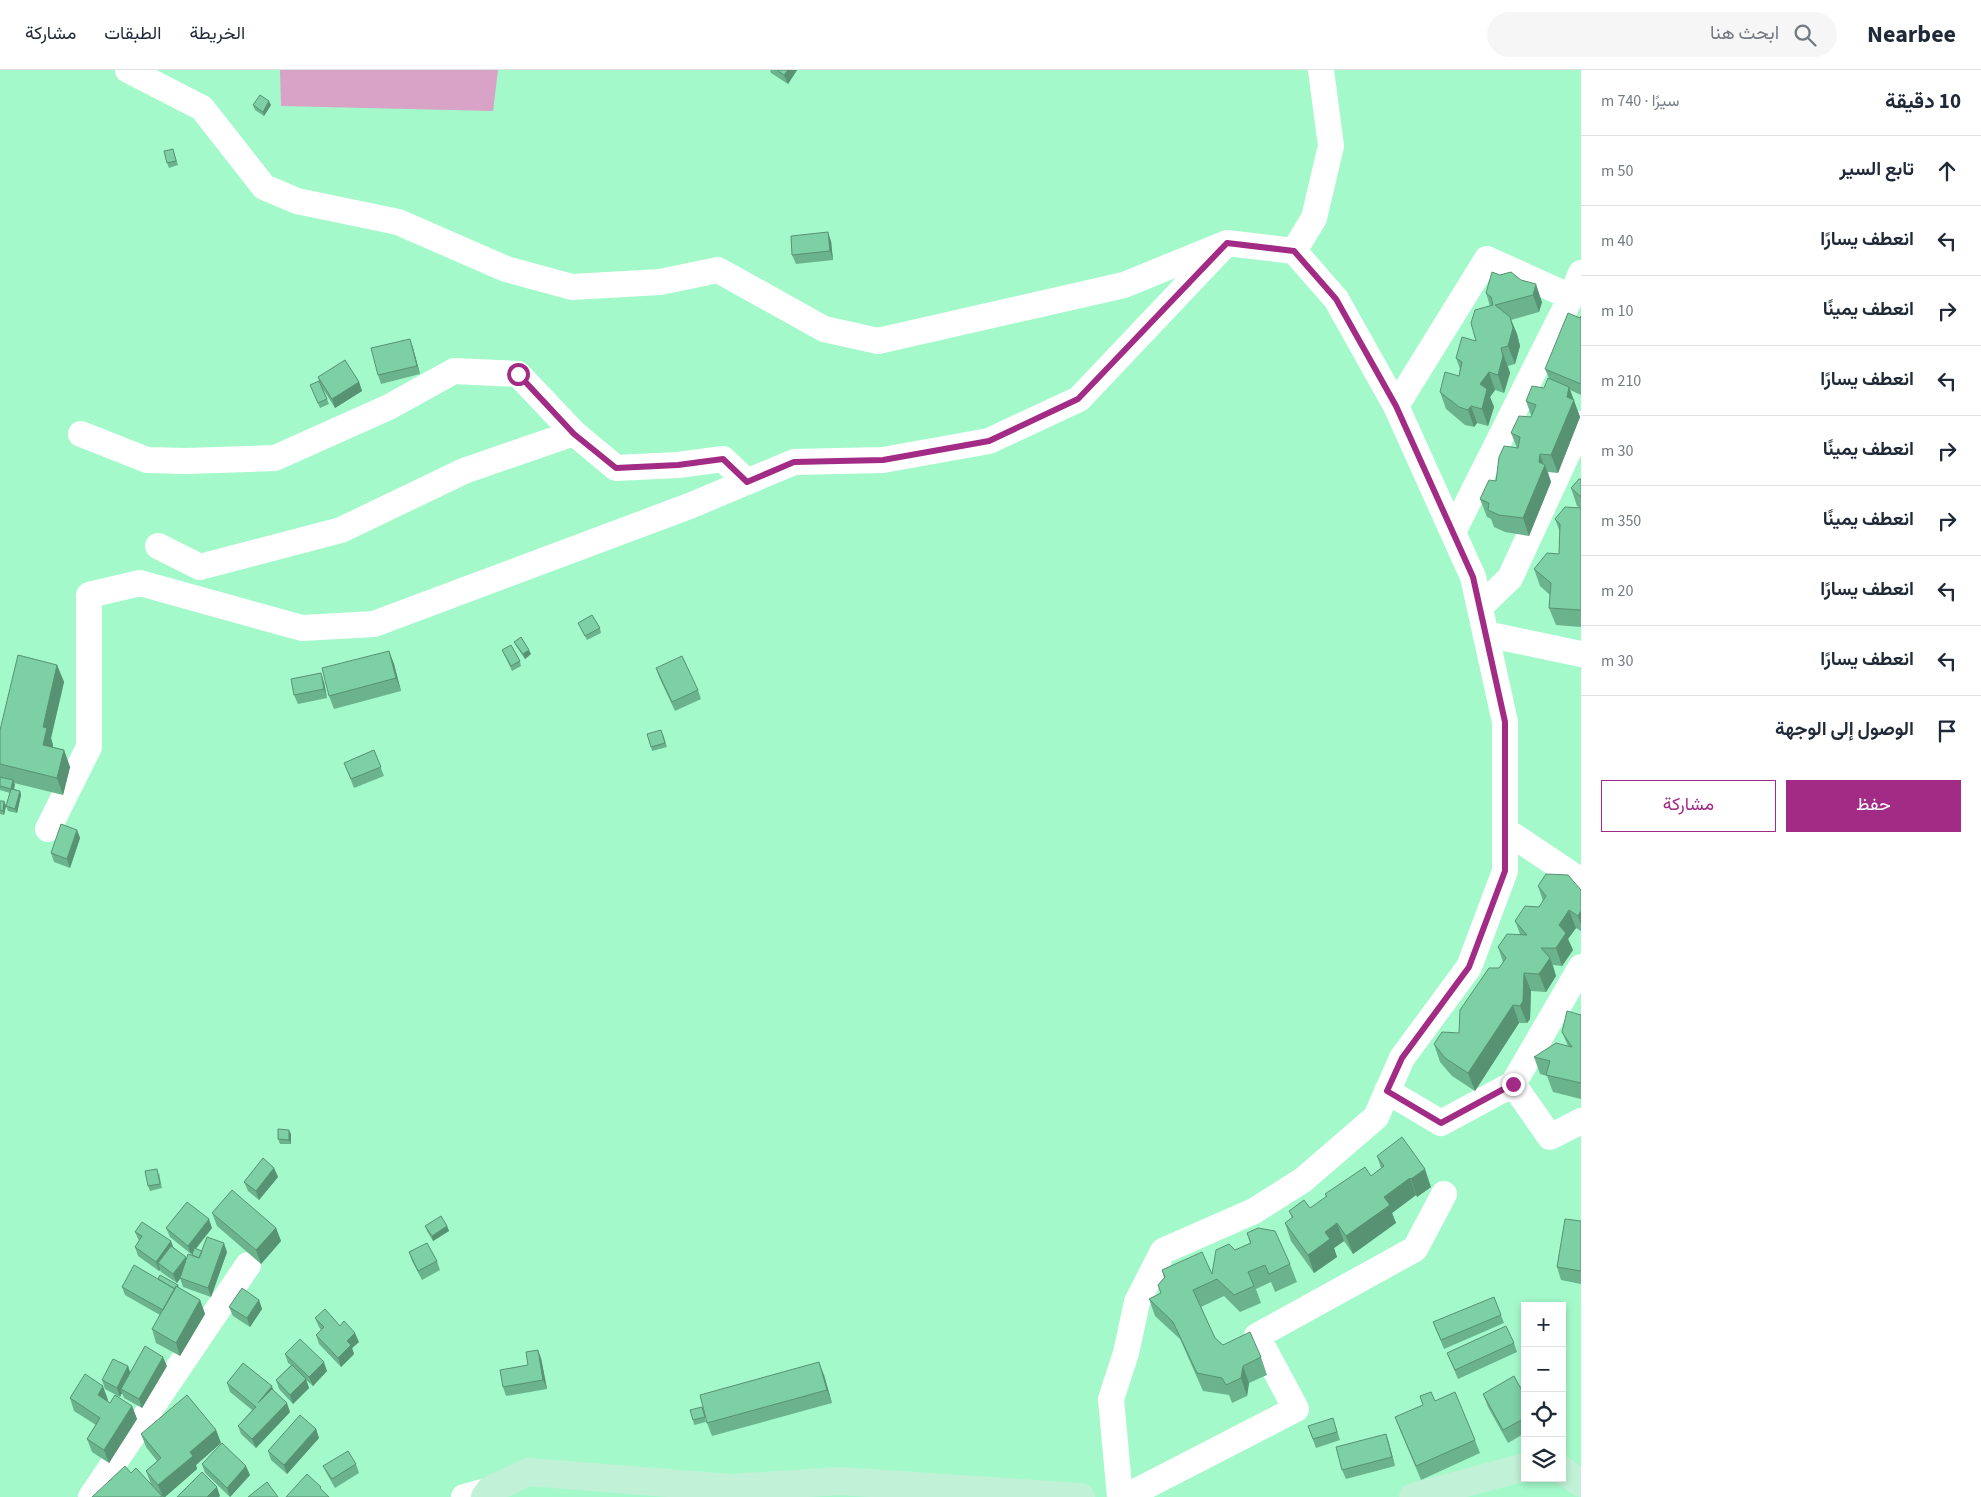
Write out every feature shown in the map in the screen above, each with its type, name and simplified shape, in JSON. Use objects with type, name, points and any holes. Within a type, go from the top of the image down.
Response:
[{"type":"main road","points":[[1413,1497],[1521,1468]]},
{"type":"main road","points":[[488,1493],[528,1472],[730,1488],[840,1481],[1081,1497]]},
{"type":"main road","points":[[1566,1473],[1581,1483]]},
{"type":"street","points":[[128,70],[202,108],[264,187],[297,201],[398,222],[506,269],[572,287],[660,282],[718,270],[824,329],[878,341],[1124,284],[1227,243],[1294,251],[1336,299],[1396,406],[1473,577],[1505,722],[1505,871],[1469,967],[1402,1058],[1376,1117],[1303,1180],[1254,1211],[1163,1251],[1138,1302],[1126,1353],[1111,1399],[1120,1497]]},
{"type":"street","points":[[1294,251],[1314,218],[1331,146],[1321,70]]},
{"type":"street","points":[[48,828],[89,747],[89,595],[140,583],[302,628],[374,624],[692,506],[794,462],[883,460],[989,441],[1078,399],[1227,243]]},
{"type":"street","points":[[1396,406],[1487,259],[1571,297]]},
{"type":"street","points":[[1453,532],[1581,274]]},
{"type":"street","points":[[81,434],[147,460],[186,461],[276,458],[388,407],[454,371],[518,374],[574,434],[616,468],[678,465],[723,459],[747,482]]},
{"type":"street","points":[[1480,607],[1510,578],[1579,433]]},
{"type":"street","points":[[158,546],[200,568],[341,530],[464,471],[574,434]]},
{"type":"street","points":[[1486,634],[1581,654]]},
{"type":"street","points":[[1505,830],[1581,881]]},
{"type":"street","points":[[1387,1091],[1441,1123],[1513,1084],[1581,967]]},
{"type":"street","points":[[1513,1084],[1550,1137],[1581,1121]]},
{"type":"street","points":[[1125,1497],[1296,1408],[1257,1336],[1415,1249],[1444,1194]]},
{"type":"street","points":[[91,1497],[248,1265]]},
{"type":"street","points":[[464,1497],[488,1493]]},
{"type":"shaded area","points":[[280,70],[498,70],[493,111],[281,106]]},
{"type":"building","points":[[777,70],[788,70],[784,75]]},
{"type":"building","points":[[260,95],[269,101],[263,112],[253,105]]},
{"type":"building","points":[[173,149],[176,161],[167,163],[164,151]]},
{"type":"building","points":[[828,232],[830,251],[792,255],[791,236]]},
{"type":"building","points":[[1492,272],[1500,275],[1511,272],[1521,280],[1536,284],[1533,295],[1495,305],[1510,317],[1513,328],[1508,346],[1501,348],[1503,356],[1498,375],[1489,372],[1480,384],[1487,389],[1482,409],[1471,406],[1468,410],[1459,407],[1440,392],[1445,372],[1459,376],[1462,362],[1456,358],[1462,337],[1476,341],[1471,323],[1475,310],[1493,305],[1491,297],[1486,293]]},
{"type":"building","points":[[1568,313],[1580,318],[1581,316],[1581,384],[1545,369]]},
{"type":"building","points":[[410,339],[417,366],[378,375],[371,348]]},
{"type":"building","points":[[345,360],[359,382],[332,399],[318,377]]},
{"type":"building","points":[[1548,378],[1569,387],[1567,397],[1574,400],[1551,455],[1540,454],[1539,462],[1545,465],[1523,518],[1499,515],[1488,510],[1489,503],[1480,499],[1489,480],[1496,481],[1499,457],[1504,446],[1518,448],[1520,437],[1511,433],[1519,416],[1531,417],[1536,405],[1526,401],[1532,386],[1544,388]]},
{"type":"building","points":[[319,381],[327,399],[318,403],[310,385]]},
{"type":"building","points":[[1581,479],[1581,497],[1571,488]]},
{"type":"building","points":[[1565,507],[1581,508],[1581,610],[1549,608],[1551,583],[1534,569],[1547,553],[1559,554],[1560,524],[1555,519]]},
{"type":"building","points":[[592,615],[600,628],[585,636],[578,623]]},
{"type":"building","points":[[521,637],[529,650],[523,654],[514,642]]},
{"type":"building","points":[[511,645],[520,661],[511,666],[502,650]]},
{"type":"building","points":[[389,651],[396,678],[329,696],[322,668]]},
{"type":"building","points":[[18,655],[57,665],[43,727],[47,728],[43,745],[64,750],[57,778],[0,764],[0,730]]},
{"type":"building","points":[[682,656],[698,690],[672,702],[656,668]]},
{"type":"building","points":[[321,673],[324,689],[294,695],[291,679]]},
{"type":"building","points":[[661,730],[665,743],[651,747],[647,734]]},
{"type":"building","points":[[374,750],[381,767],[351,779],[344,763]]},
{"type":"building","points":[[0,777],[13,780],[11,789],[0,786]]},
{"type":"building","points":[[11,789],[20,791],[15,809],[6,806]]},
{"type":"building","points":[[0,801],[4,801],[3,811],[0,810]]},
{"type":"building","points":[[61,824],[77,830],[67,859],[51,853]]},
{"type":"building","points":[[1546,874],[1568,875],[1581,890],[1581,911],[1578,916],[1569,910],[1559,925],[1566,933],[1556,948],[1541,948],[1550,958],[1539,974],[1524,973],[1523,1001],[1520,1006],[1513,1005],[1468,1073],[1445,1058],[1434,1044],[1442,1032],[1459,1033],[1460,1010],[1489,968],[1499,968],[1506,958],[1498,947],[1507,934],[1527,935],[1515,921],[1525,906],[1539,907],[1546,896],[1538,886]]},
{"type":"building","points":[[1567,1011],[1581,1015],[1581,1083],[1546,1075],[1550,1061],[1534,1057],[1556,1043],[1572,1047],[1562,1032]]},
{"type":"building","points":[[278,1129],[289,1130],[289,1140],[278,1139]]},
{"type":"building","points":[[1402,1137],[1425,1169],[1384,1197],[1390,1205],[1346,1236],[1337,1223],[1325,1232],[1330,1239],[1308,1255],[1285,1223],[1293,1217],[1289,1211],[1304,1200],[1310,1208],[1327,1196],[1325,1194],[1365,1167],[1371,1176],[1384,1166],[1377,1156]]},
{"type":"building","points":[[263,1158],[274,1168],[256,1191],[244,1182]]},
{"type":"building","points":[[157,1169],[160,1184],[148,1186],[145,1171]]},
{"type":"building","points":[[232,1190],[276,1228],[256,1250],[212,1213]]},
{"type":"building","points":[[187,1202],[209,1219],[188,1246],[166,1228]]},
{"type":"building","points":[[441,1216],[447,1226],[432,1236],[425,1226]]},
{"type":"building","points":[[1565,1219],[1581,1221],[1581,1271],[1557,1267]]},
{"type":"building","points":[[142,1222],[171,1241],[156,1262],[135,1247],[142,1236],[135,1232]]},
{"type":"building","points":[[1258,1228],[1275,1231],[1290,1264],[1269,1274],[1265,1265],[1248,1272],[1254,1286],[1234,1295],[1217,1279],[1193,1290],[1215,1338],[1223,1345],[1250,1332],[1261,1357],[1243,1366],[1241,1378],[1226,1385],[1222,1378],[1197,1373],[1173,1322],[1149,1299],[1161,1293],[1158,1285],[1165,1277],[1162,1270],[1202,1252],[1212,1274],[1216,1250],[1229,1244],[1235,1250],[1251,1243],[1247,1233]]},
{"type":"building","points":[[207,1237],[224,1243],[208,1288],[180,1278],[188,1254],[199,1258]]},
{"type":"building","points":[[427,1243],[437,1261],[418,1271],[409,1252]]},
{"type":"building","points":[[171,1246],[186,1257],[173,1274],[158,1263]]},
{"type":"building","points":[[194,1248],[202,1251],[199,1258],[192,1255]]},
{"type":"building","points":[[134,1265],[175,1289],[163,1310],[122,1287]]},
{"type":"building","points":[[160,1275],[178,1285],[177,1287],[175,1289],[158,1279]]},
{"type":"building","points":[[176,1286],[200,1300],[176,1343],[152,1329]]},
{"type":"building","points":[[242,1288],[259,1300],[247,1318],[229,1307]]},
{"type":"building","points":[[1494,1297],[1501,1315],[1441,1340],[1433,1322]]},
{"type":"building","points":[[325,1309],[340,1326],[344,1321],[355,1333],[347,1341],[351,1345],[338,1358],[316,1335],[324,1327],[315,1318]]},
{"type":"building","points":[[1506,1326],[1514,1343],[1455,1370],[1447,1353]]},
{"type":"building","points":[[300,1339],[324,1362],[309,1377],[285,1354]]},
{"type":"building","points":[[145,1346],[163,1357],[139,1399],[121,1389]]},
{"type":"building","points":[[538,1350],[543,1380],[503,1387],[500,1370],[528,1365],[526,1352]]},
{"type":"building","points":[[113,1359],[128,1366],[117,1388],[102,1380]]},
{"type":"building","points":[[819,1362],[827,1390],[707,1423],[700,1395]]},
{"type":"building","points":[[243,1363],[272,1386],[258,1403],[272,1389],[287,1403],[252,1439],[238,1426],[256,1407],[227,1383]]},
{"type":"building","points":[[292,1365],[306,1379],[290,1395],[276,1380]]},
{"type":"building","points":[[85,1374],[103,1386],[98,1395],[110,1403],[115,1395],[132,1406],[104,1450],[87,1439],[100,1418],[70,1398]]},
{"type":"building","points":[[1514,1376],[1521,1389],[1521,1420],[1503,1430],[1483,1394]]},
{"type":"building","points":[[1431,1392],[1435,1401],[1455,1392],[1475,1440],[1416,1466],[1395,1417],[1423,1405],[1420,1396]]},
{"type":"building","points":[[187,1395],[216,1430],[190,1452],[193,1456],[158,1485],[146,1471],[161,1458],[141,1434]]},
{"type":"building","points":[[702,1407],[705,1417],[693,1420],[690,1410]]},
{"type":"building","points":[[300,1415],[316,1429],[284,1465],[268,1451]]},
{"type":"building","points":[[1333,1418],[1337,1432],[1313,1439],[1308,1426]]},
{"type":"building","points":[[1386,1434],[1392,1457],[1342,1470],[1336,1447]]},
{"type":"building","points":[[222,1443],[246,1466],[227,1488],[202,1464]]},
{"type":"building","points":[[348,1451],[356,1464],[332,1479],[323,1466]]},
{"type":"building","points":[[125,1466],[131,1473],[136,1468],[162,1496],[92,1497]]},
{"type":"building","points":[[202,1472],[217,1487],[207,1497],[177,1497]]},
{"type":"building","points":[[307,1474],[321,1487],[329,1497],[286,1497]]},
{"type":"building","points":[[267,1482],[278,1497],[248,1497]]},
{"type":"route","points":[[518,374],[574,434],[616,468],[678,465],[723,459],[747,482],[794,462],[883,460],[989,441],[1078,399],[1227,243],[1294,251],[1336,299],[1396,406],[1473,577],[1505,722],[1505,871],[1469,967],[1402,1058],[1387,1091],[1441,1123],[1513,1084]]}]
